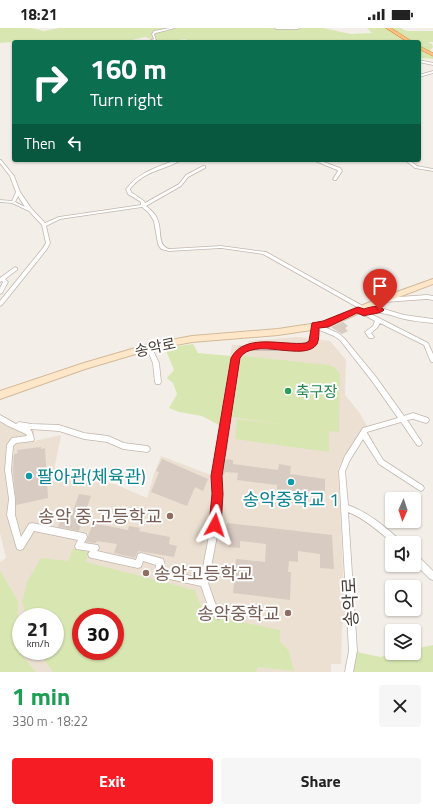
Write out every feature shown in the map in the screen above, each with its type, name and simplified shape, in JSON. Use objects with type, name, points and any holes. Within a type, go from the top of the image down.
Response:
[{"type":"highway","points":[[384,28],[404,40]]},
{"type":"highway","points":[[388,28],[408,40]]},
{"type":"highway","points":[[421,49],[433,56]]},
{"type":"main road","points":[[0,390],[89,361],[163,341],[299,326],[360,309],[433,280]]},
{"type":"main road","name":"송악로","points":[[0,395],[84,366],[149,347],[192,339],[278,332],[325,324],[380,300],[433,280]]},
{"type":"street","points":[[155,40],[155,32],[174,28]]},
{"type":"street","points":[[276,28],[298,28]]},
{"type":"street","points":[[421,61],[433,64]]},
{"type":"street","points":[[421,75],[433,72]]},
{"type":"street","points":[[0,161],[12,176],[18,192],[31,211],[44,225],[48,243],[45,249],[0,304]]},
{"type":"street","points":[[174,162],[142,175],[130,185],[128,189],[129,193],[143,202],[143,206],[151,212],[156,221],[160,244],[163,248],[169,250],[221,246],[264,253],[378,321],[426,344],[433,360]]},
{"type":"street","points":[[326,162],[339,168],[340,171],[335,179]]},
{"type":"street","points":[[410,162],[416,167],[433,170]]},
{"type":"street","points":[[44,225],[60,218],[143,206],[180,184],[187,176],[204,167]]},
{"type":"street","points":[[13,202],[18,192]]},
{"type":"street","points":[[0,201],[13,202],[31,211]]},
{"type":"street","points":[[0,292],[6,282],[1,280],[15,269]]},
{"type":"street","name":"송악로","points":[[380,300],[426,297],[433,298]]},
{"type":"street","points":[[360,309],[380,310],[405,317],[433,321]]},
{"type":"street","points":[[371,337],[368,332],[375,327],[378,321]]},
{"type":"street","points":[[218,615],[212,605],[204,583],[215,525],[218,494],[216,476],[236,358],[242,349],[248,347],[268,346],[309,346],[313,342],[315,326],[324,332],[337,335],[342,339],[374,379],[419,444]]},
{"type":"street","points":[[149,347],[156,363],[158,382]]},
{"type":"street","points":[[420,488],[381,462],[363,433],[365,430],[401,418],[413,416],[426,420]]},
{"type":"street","points":[[0,418],[29,432],[31,439],[14,440],[10,445],[8,470],[12,499],[11,515],[20,546],[32,527],[83,537],[79,546],[95,548],[92,554],[138,564],[141,557],[148,558],[160,562],[159,573],[204,583]]},
{"type":"street","points":[[8,423],[32,427],[59,428],[84,436],[108,439],[123,446],[147,449]]},
{"type":"street","name":"송악로","points":[[349,672],[353,651],[342,471],[347,458],[363,433]]},
{"type":"street","points":[[345,507],[359,512],[374,521],[390,536]]},
{"type":"street","points":[[421,565],[433,576]]},
{"type":"shaded area","name":"송악 중,고등학교","points":[[298,337],[330,341],[346,360],[345,395],[359,412],[367,426],[357,436],[338,469],[345,613],[342,627],[341,664],[331,664],[331,672],[36,672],[26,660],[64,660],[64,608],[18,608],[18,601],[0,570],[0,562],[6,558],[0,533],[0,422],[34,430],[34,441],[61,435],[55,465],[56,476],[115,484],[147,498],[161,456],[211,475],[232,345],[245,345],[249,341]]},
{"type":"green space","points":[[0,28],[31,28],[44,31],[59,28],[323,28],[351,34],[372,33],[367,28],[401,28],[406,31],[433,31],[433,42],[428,42],[432,44],[433,47],[430,51],[433,53],[433,59],[421,58],[421,40],[153,40],[145,37],[132,40],[12,40],[12,42],[0,43]]},
{"type":"green space","points":[[193,344],[198,353],[231,356],[219,425],[202,416],[179,412],[169,408],[177,394],[173,383],[167,378],[174,370],[165,348]]},
{"type":"green space","points":[[244,356],[329,365],[334,367],[340,374],[339,432],[329,431],[329,452],[235,439],[237,419],[288,425],[232,417],[241,359]]},
{"type":"green space","points":[[73,549],[88,552],[86,562],[195,590],[199,602],[209,615],[280,630],[280,641],[289,651],[294,671],[258,667],[256,672],[53,672],[44,660],[64,660],[64,608],[24,608],[22,602],[27,582],[41,558],[68,561]]},
{"type":"green space","points":[[0,570],[18,601],[18,608],[12,608],[12,660],[26,660],[36,672],[0,672]]},
{"type":"green space","points":[[433,645],[433,672],[350,672],[353,651],[380,657],[385,656],[385,660],[421,660],[421,648]]},
{"type":"building","points":[[343,322],[348,326],[345,328],[348,331],[342,334],[331,327]]},
{"type":"building","name":"송악중학교 1","points":[[226,444],[228,445],[225,459],[233,460],[233,464],[278,470],[279,464],[291,466],[290,474],[325,479],[325,494],[302,490],[301,497],[277,494],[277,485],[237,480],[238,473],[225,472],[224,475],[221,474]]},
{"type":"building","name":"팔아관(체육관)","points":[[41,447],[41,449],[45,448],[48,498],[16,505],[13,470],[14,454],[18,453],[17,450]]},
{"type":"building","points":[[162,459],[208,479],[203,491],[195,487],[187,506],[151,492],[159,472],[156,471]]},
{"type":"building","points":[[79,494],[91,496],[79,531],[58,527],[63,513],[72,514]]},
{"type":"building","name":"송악고등학교","points":[[93,523],[128,530],[129,526],[140,528],[139,531],[170,537],[169,544],[177,546],[174,557],[138,551],[135,558],[114,553],[117,544],[97,541],[96,543],[86,542]]},
{"type":"building","points":[[227,523],[332,535],[334,569],[320,568],[320,554],[298,551],[298,562],[289,561],[288,572],[291,572],[290,600],[233,593],[236,559],[265,562],[266,544],[240,541],[240,548],[228,547],[229,538],[225,538]]},
{"type":"place","name":"축구장","points":[[288,391]]},
{"type":"place","name":"팔아관(체육관)","points":[[29,476]]},
{"type":"place","name":"송악중학교 1","points":[[291,482]]},
{"type":"place","name":"송악 중,고등학교","points":[[170,516]]},
{"type":"place","name":"송악고등학교","points":[[146,573]]},
{"type":"place","name":"송악중학교","points":[[288,613]]},
{"type":"route","points":[[215,525],[218,494],[216,476],[236,358],[239,352],[248,347],[309,346],[313,342],[315,326],[325,324],[358,310],[364,313],[372,310],[380,310]]}]
